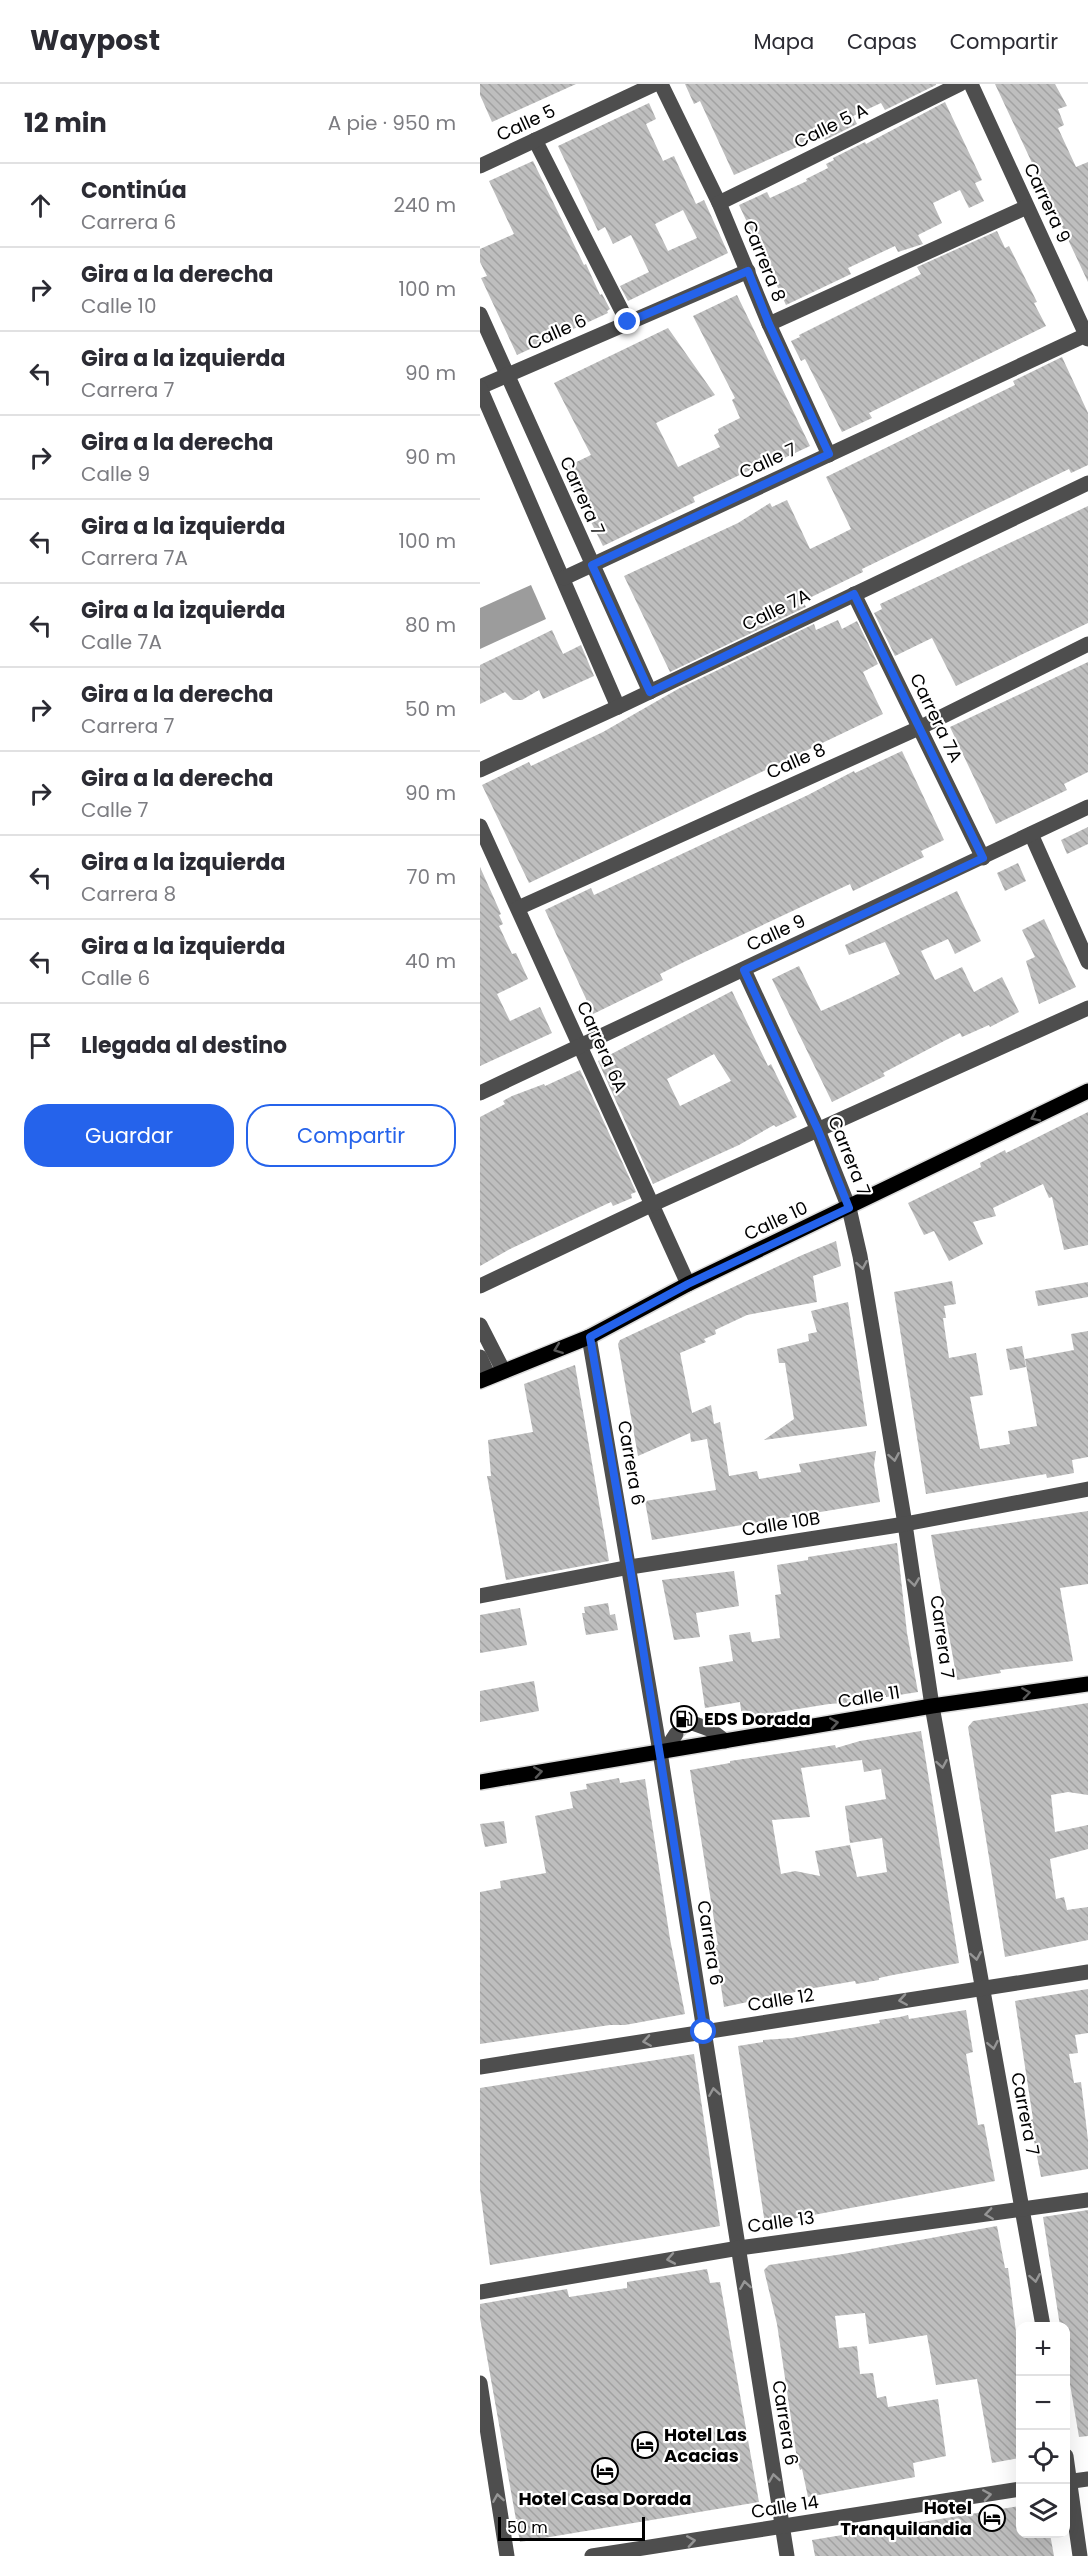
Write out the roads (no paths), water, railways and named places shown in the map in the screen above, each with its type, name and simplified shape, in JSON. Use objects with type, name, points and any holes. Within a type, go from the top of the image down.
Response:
[{"type":"main road","name":"Calle 10","points":[[484,1379],[590,1337],[688,1284],[1088,1091]]},
{"type":"main road","name":"Calle 11","points":[[480,1782],[932,1706],[1088,1684]]},
{"type":"street","name":"Calle 5","points":[[480,166],[655,84]]},
{"type":"street","name":"Carrera 8","points":[[661,84],[719,203],[769,324],[829,454]]},
{"type":"street","name":"Calle 5 A","points":[[719,203],[960,84]]},
{"type":"street","name":"Carrera 9","points":[[971,84],[1087,337]]},
{"type":"street","points":[[535,140],[628,322]]},
{"type":"street","points":[[769,324],[1027,207]]},
{"type":"street","name":"Calle 6","points":[[480,388],[748,271]]},
{"type":"street","name":"Carrera 7","points":[[480,314],[650,692]]},
{"type":"street","name":"Calle 7","points":[[564,578],[1087,337]]},
{"type":"street","points":[[480,388],[618,707]]},
{"type":"street","name":"Calle 7A","points":[[480,770],[650,692],[1088,483]]},
{"type":"street","name":"Carrera 7A","points":[[854,594],[983,858]]},
{"type":"street","name":"Calle 8","points":[[518,908],[919,728],[1088,645]]},
{"type":"street","name":"Calle 9","points":[[480,1093],[1088,807]]},
{"type":"street","name":"Carrera 6A","points":[[480,826],[485,853],[518,908],[688,1284]]},
{"type":"street","points":[[1031,834],[1088,962]]},
{"type":"street","name":"Carrera 7","points":[[744,970],[818,1130],[849,1208],[862,1268],[905,1524],[932,1706],[1042,2322]]},
{"type":"street","points":[[480,1286],[651,1205],[1088,1008]]},
{"type":"street","points":[[480,1325],[503,1370]]},
{"type":"street","name":"Carrera 6","points":[[590,1337],[662,1751],[787,2556]]},
{"type":"street","points":[[480,1357],[484,1379]]},
{"type":"street","name":"Calle 10B","points":[[480,1596],[630,1567],[905,1524],[1088,1489]]},
{"type":"street","points":[[695,1724],[709,1729],[725,1741]]},
{"type":"street","points":[[662,1751],[676,1734]]},
{"type":"street","name":"Calle 12","points":[[480,2067],[1088,1972]]},
{"type":"street","name":"Calle 13","points":[[480,2292],[739,2248],[1088,2200]]},
{"type":"street","points":[[481,2390],[507,2556]]},
{"type":"street","points":[[1070,2482],[1088,2479]]},
{"type":"street","points":[[1068,2484],[1080,2556]]},
{"type":"street","name":"Calle 14","points":[[592,2556],[1016,2490]]},
{"type":"tunnel","points":[[676,1734],[686,1724],[695,1724]]},
{"type":"place","name":"EDS Dorada","points":[[684,1719]]},
{"type":"place","name":"Hotel Las Acacias","points":[[645,2445]]},
{"type":"place","name":"Hotel Casa Dorada","points":[[605,2471]]},
{"type":"place","name":"Hotel Tranquilandia","points":[[992,2518]]}]
